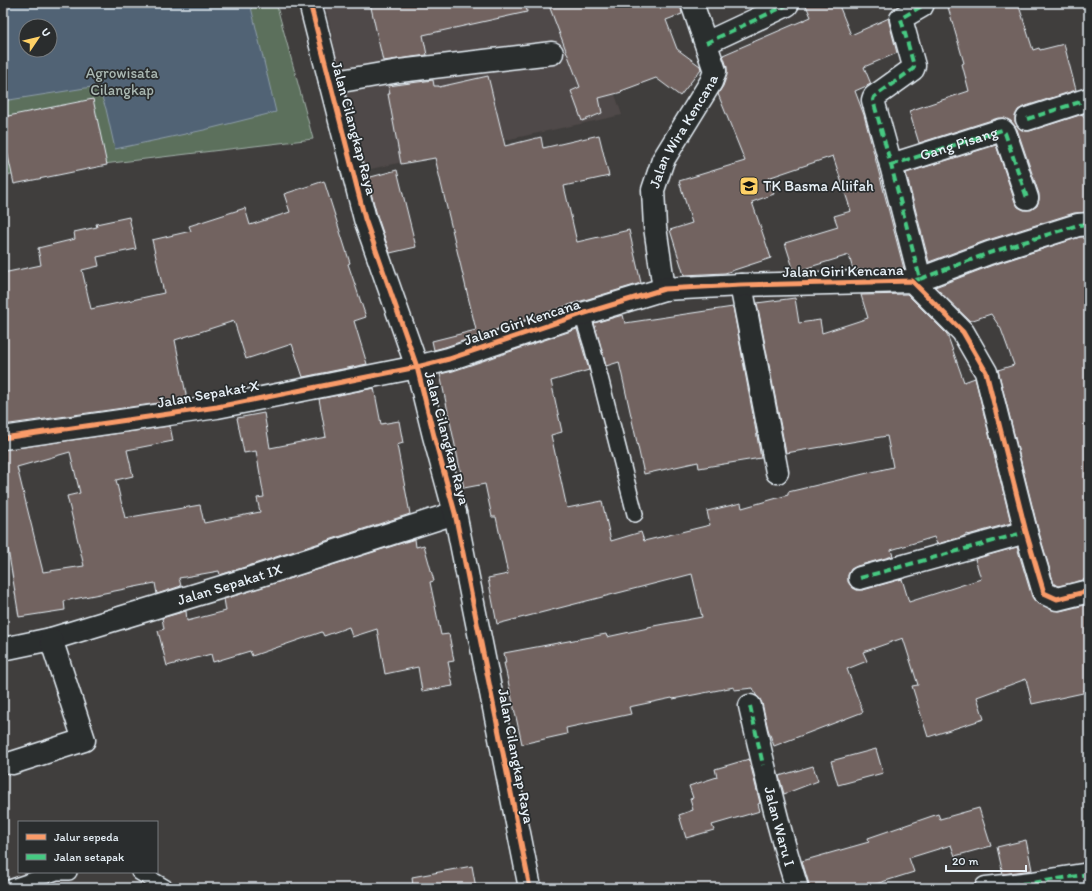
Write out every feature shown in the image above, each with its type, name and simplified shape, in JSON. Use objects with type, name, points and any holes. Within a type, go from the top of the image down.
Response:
[{"type":"street","name":"Jalan Cilangkap Raya","points":[[310,3],[365,219],[416,367],[454,513],[530,888]]},
{"type":"street","name":"Jalan Wira Kencana","points":[[664,289],[655,227],[653,190],[663,160],[711,82],[715,71],[692,3]]},
{"type":"street","points":[[706,43],[788,5],[788,3]]},
{"type":"street","points":[[923,3],[922,6],[901,19],[914,66],[913,69],[873,99],[891,165],[916,280],[989,253],[1078,225],[1089,224]]},
{"type":"street","points":[[330,83],[400,71],[552,53]]},
{"type":"street","points":[[1027,119],[1089,99]]},
{"type":"street","name":"Gang Pisang","points":[[891,165],[1002,130],[1005,133],[1027,198]]},
{"type":"street","name":"Jalan Giri Kencana","points":[[416,367],[448,359],[582,314],[664,289],[741,285],[916,280],[963,332],[986,372],[1026,532],[1044,593],[1057,599],[1089,591]]},
{"type":"street","points":[[741,285],[777,472]]},
{"type":"street","name":"Jalan Sepakat X","points":[[3,438],[217,406],[416,367]]},
{"type":"street","name":"Jalan Sepakat IX","points":[[4,647],[50,639],[258,576],[454,513]]},
{"type":"street","points":[[860,578],[1026,532]]},
{"type":"street","points":[[12,763],[84,740],[50,639]]},
{"type":"street","name":"Jalan Waru I","points":[[750,706],[763,765],[786,854],[797,888]]},
{"type":"street","points":[[986,888],[1033,885],[1089,874]]},
{"type":"lane","points":[[582,314],[592,346],[635,514]]},
{"type":"lane","points":[[9,888],[54,873]]},
{"type":"lane","points":[[141,873],[166,888]]},
{"type":"shaded area","points":[[325,3],[584,3],[622,115],[361,171]]},
{"type":"green space","name":"Agrowisata Cilangkap","points":[[3,3],[276,3],[313,139],[3,176]]},
{"type":"water","name":"Agrowisata Cilangkap","points":[[3,3],[250,3],[276,112],[204,130],[115,149],[106,109],[98,86],[3,101]]},
{"type":"building","points":[[370,3],[526,3],[527,12],[423,35],[427,55],[383,61]]},
{"type":"building","points":[[548,3],[680,3],[682,14],[666,20],[677,49],[700,66],[701,69],[680,96],[656,78],[621,91],[622,92],[599,98],[602,113],[582,121],[571,91],[580,87]]},
{"type":"building","points":[[805,3],[838,3],[851,35],[889,18],[897,53],[864,67],[871,84],[855,91],[864,115],[904,269],[853,270],[849,255],[794,271],[785,243],[838,227],[834,216],[851,211],[833,156],[768,178],[774,194],[752,202],[771,258],[725,273],[684,275],[670,230],[692,223],[679,181],[745,161],[718,94],[727,75],[727,67],[723,55],[811,17]]},
{"type":"building","points":[[961,3],[1018,3],[1033,50],[1039,48],[1040,50],[1064,44],[1076,90],[1023,107],[1018,110],[1015,116],[1015,122],[1019,128],[1024,131],[1030,131],[1083,114],[1083,117],[1089,115],[1089,212],[1074,213],[985,241],[929,262],[906,173],[996,145],[1018,207],[1024,210],[1031,210],[1037,206],[1039,200],[1039,194],[1017,129],[1011,121],[1005,118],[998,118],[919,143],[909,111],[969,91],[962,64],[964,63],[948,7]]},
{"type":"building","points":[[488,76],[505,146],[541,137],[543,148],[599,135],[609,176],[564,186],[577,242],[629,230],[641,283],[578,302],[434,350],[432,341],[476,330],[435,158],[401,164],[388,94],[390,94],[388,86],[433,80],[434,86],[439,87]]},
{"type":"building","points":[[93,99],[107,165],[14,184],[3,132],[3,117]]},
{"type":"building","points":[[397,170],[416,247],[390,253],[377,215],[367,178]]},
{"type":"building","points":[[324,181],[350,263],[348,264],[366,317],[354,321],[367,364],[303,377],[292,344],[246,359],[234,321],[175,340],[187,399],[3,425],[3,273],[41,265],[38,248],[75,239],[74,232],[97,227],[96,224],[129,217],[136,249],[97,257],[99,266],[82,270],[91,309],[164,293],[152,240],[191,231],[189,226],[245,208],[250,225],[290,212],[284,194]]},
{"type":"building","points":[[1080,237],[1089,237],[1089,579],[1058,586],[1054,584],[1038,529],[998,370],[1014,365],[1001,329],[991,314],[970,321],[935,287],[993,265]]},
{"type":"building","points":[[907,294],[947,334],[964,382],[975,378],[1011,523],[968,535],[967,534],[962,537],[937,544],[934,537],[891,550],[893,556],[851,569],[848,575],[848,582],[857,590],[863,590],[902,579],[909,602],[981,579],[975,559],[1017,547],[1032,597],[1035,601],[1052,610],[1060,611],[1089,604],[1089,690],[1083,691],[1083,693],[1032,704],[1026,679],[977,697],[984,719],[928,737],[912,686],[918,685],[903,638],[863,652],[867,661],[847,669],[863,712],[774,746],[768,729],[762,703],[753,688],[734,690],[734,687],[629,707],[631,714],[566,728],[567,734],[522,744],[504,663],[506,663],[504,653],[606,634],[607,637],[648,627],[702,617],[692,574],[497,624],[488,578],[508,574],[496,517],[492,517],[485,484],[464,488],[440,374],[453,371],[577,329],[589,370],[551,381],[562,432],[551,435],[567,508],[602,501],[611,541],[641,532],[644,541],[710,525],[707,511],[741,503],[742,508],[788,495],[788,492],[893,467],[887,436],[786,453],[757,303],[795,298],[799,323],[820,320],[822,333],[868,318],[861,295]]},
{"type":"building","points":[[733,307],[761,458],[699,468],[698,462],[644,474],[619,362],[606,366],[594,323],[623,315],[625,323]]},
{"type":"building","points":[[374,388],[381,424],[399,421],[403,443],[397,445],[410,514],[220,575],[219,571],[179,578],[181,586],[157,594],[155,583],[64,601],[65,610],[19,617],[8,549],[3,550],[3,450],[170,426],[173,441],[127,450],[133,476],[116,480],[125,518],[200,505],[204,523],[260,512],[257,498],[264,497],[256,451],[244,453],[237,418],[264,413],[270,448],[326,437],[319,399]],"holes":[[[70,452],[80,493],[67,496],[84,566],[43,572],[17,467]]]},
{"type":"building","points":[[415,539],[416,547],[424,545],[434,581],[430,582],[441,635],[449,634],[454,661],[448,662],[453,686],[422,691],[418,667],[385,674],[377,629],[352,637],[349,627],[324,636],[322,632],[252,656],[250,651],[213,662],[211,654],[167,666],[158,631],[164,629],[162,618],[186,611],[187,621],[226,611],[224,599]]},
{"type":"building","points":[[876,749],[883,773],[838,785],[831,761]]},
{"type":"building","points":[[749,759],[760,803],[758,804],[760,811],[712,825],[714,830],[686,838],[679,815],[693,810],[690,799],[693,798],[689,786],[717,777],[715,769]]},
{"type":"building","points":[[813,766],[818,781],[784,794],[779,776]]},
{"type":"building","points":[[979,808],[991,846],[955,856],[951,845],[909,858],[914,872],[863,888],[809,888],[802,861],[869,842],[868,838],[938,814],[940,819]]},
{"type":"building","points":[[1026,840],[1032,870],[1003,874],[997,847]]},
{"type":"building","points":[[472,866],[476,888],[413,888],[412,877]]},
{"type":"marked path","points":[[706,43],[787,5],[788,3]]},
{"type":"marked path","points":[[912,281],[920,279],[873,100],[874,97],[913,69],[914,66],[901,19],[922,6],[923,3]]},
{"type":"marked path","points":[[1027,119],[1089,99]]},
{"type":"marked path","points":[[891,165],[1002,130],[1005,133],[1027,198]]},
{"type":"marked path","points":[[920,279],[989,253],[1078,225],[1089,224]]},
{"type":"marked path","points":[[860,578],[1026,532]]},
{"type":"marked path","points":[[3,643],[5,649]]},
{"type":"marked path","points":[[750,706],[763,765]]},
{"type":"marked path","points":[[986,888],[1032,883],[1089,874]]},
{"type":"cycle path","points":[[310,3],[365,219],[417,367],[455,513],[530,888]]},
{"type":"cycle path","points":[[3,438],[217,407],[417,367],[449,359],[582,314],[664,289],[741,285],[912,281],[963,332],[986,372],[1026,532],[1044,593],[1057,599],[1089,591]]},
{"type":"place","name":"TK Basma Aliifah","points":[[749,186]]}]
